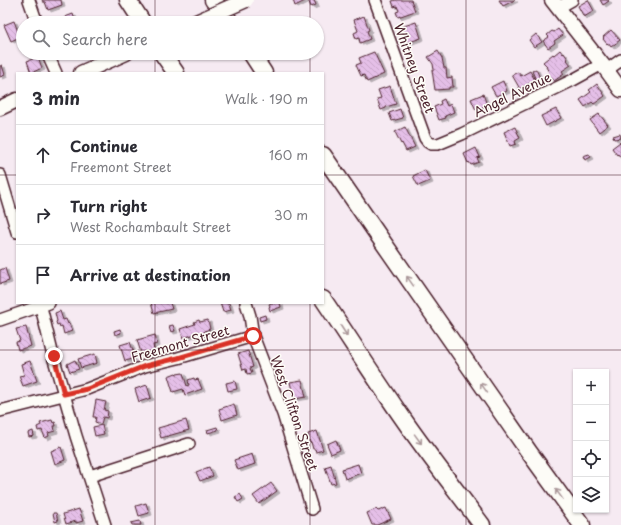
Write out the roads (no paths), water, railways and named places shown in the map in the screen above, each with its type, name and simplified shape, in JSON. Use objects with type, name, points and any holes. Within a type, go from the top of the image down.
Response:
[{"type":"highway","points":[[128,0],[138,16]]},
{"type":"highway","points":[[213,0],[226,16]]},
{"type":"highway","points":[[167,60],[175,72]]},
{"type":"highway","points":[[256,60],[263,72]]},
{"type":"highway","points":[[324,156],[529,452],[582,525]]},
{"type":"highway","points":[[324,301],[404,420],[482,525]]},
{"type":"main road","points":[[210,16],[246,0]]},
{"type":"main road","points":[[555,4],[605,67],[621,90]]},
{"type":"main road","points":[[83,72],[110,60]]},
{"type":"main road","points":[[0,108],[16,100]]},
{"type":"street","points":[[29,0],[35,16]]},
{"type":"street","name":"Whitney Street","points":[[375,0],[425,138],[431,144]]},
{"type":"street","points":[[555,4],[572,0]]},
{"type":"street","points":[[50,60],[56,72]]},
{"type":"street","name":"Angel Avenue","points":[[431,144],[438,144],[462,134],[574,80],[621,60]]},
{"type":"street","points":[[0,175],[16,229]]},
{"type":"street","points":[[0,320],[43,304],[64,394],[105,525]]},
{"type":"street","name":"West Clifton Street","points":[[246,304],[253,336],[283,414],[312,509]]},
{"type":"street","name":"Freemont Street","points":[[0,411],[87,389],[145,366],[253,336]]},
{"type":"street","points":[[90,476],[189,444]]}]
